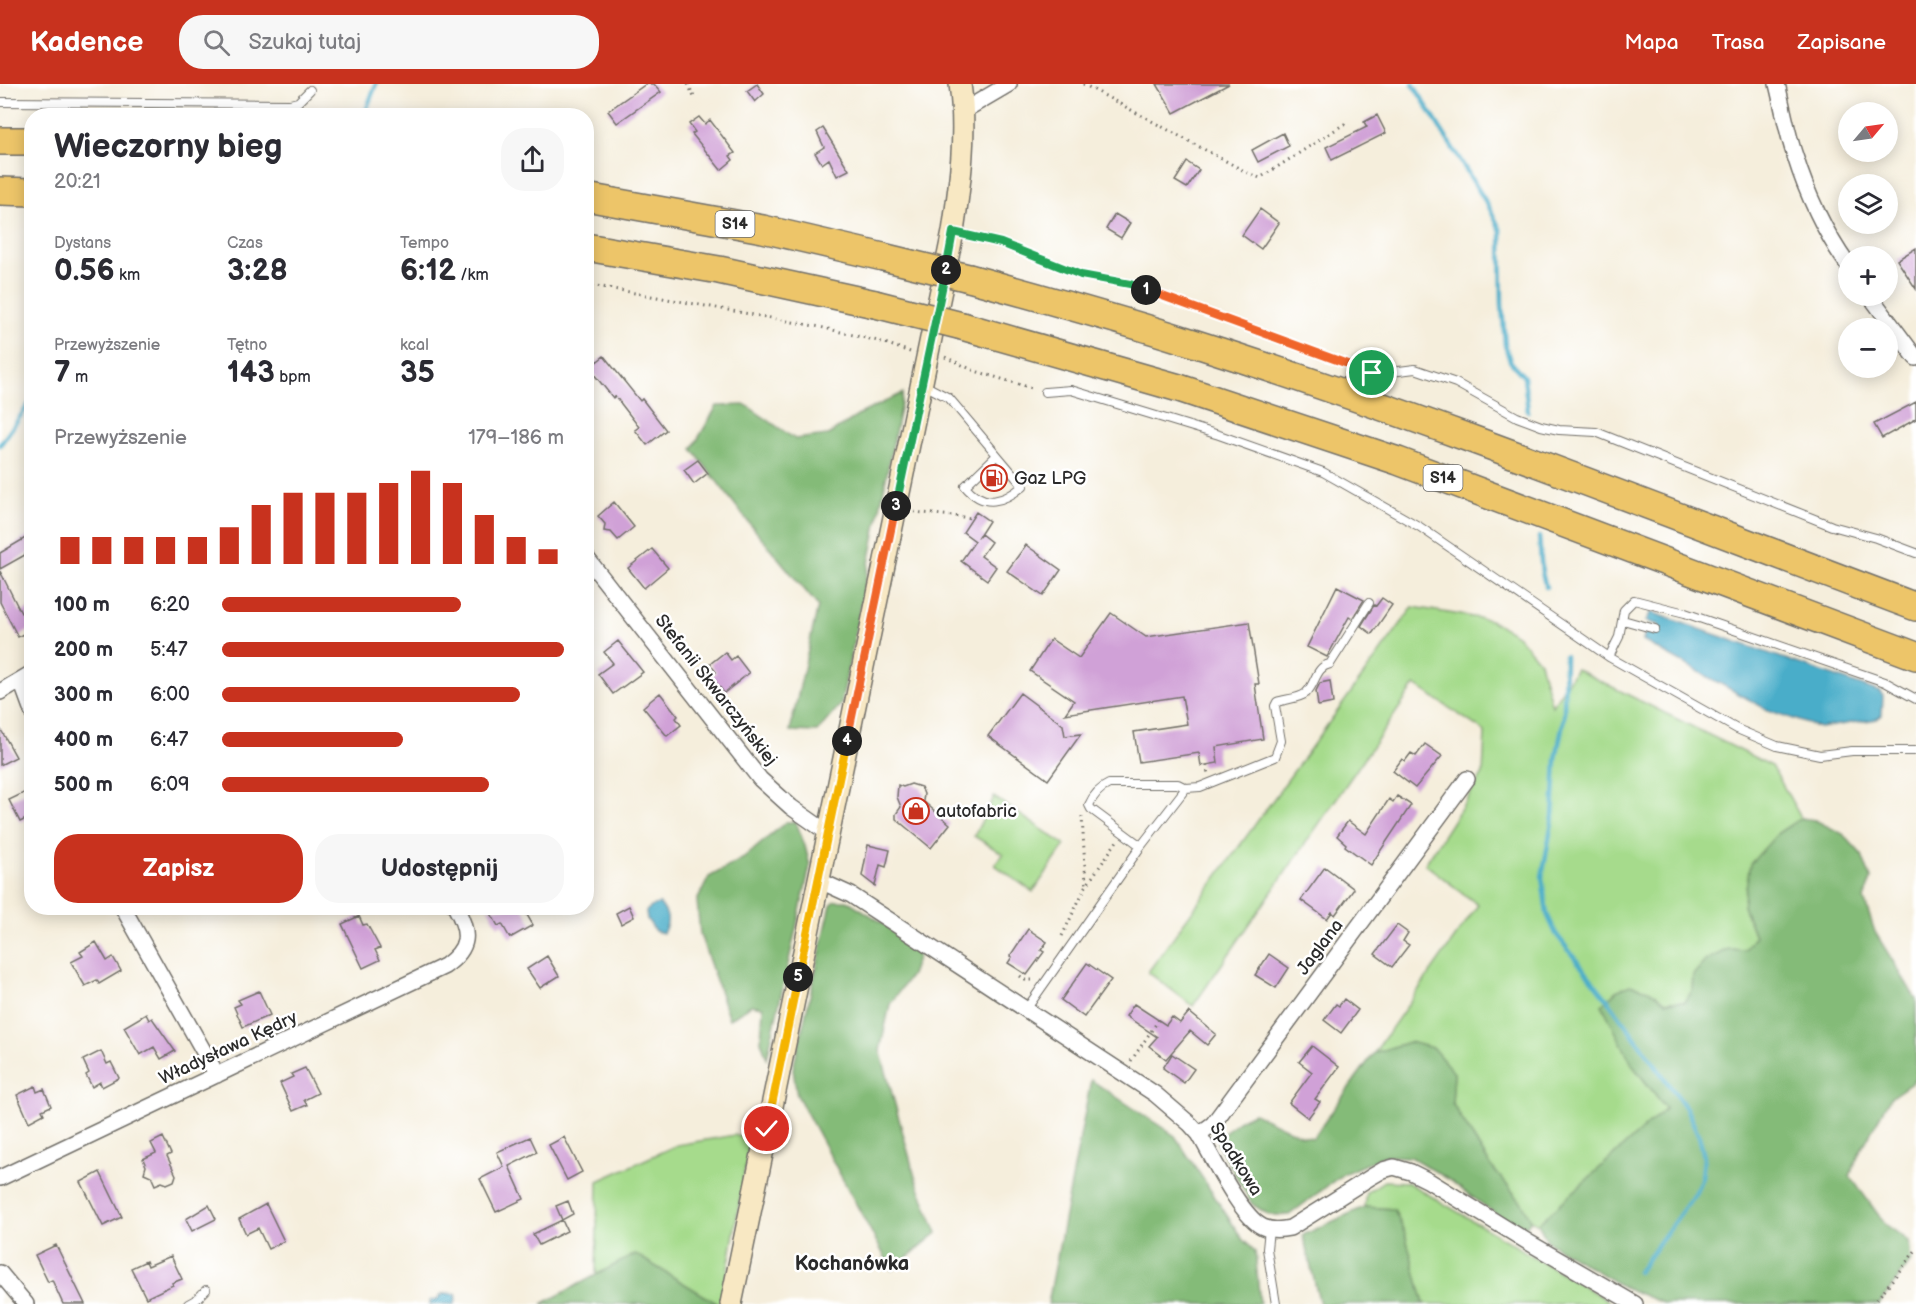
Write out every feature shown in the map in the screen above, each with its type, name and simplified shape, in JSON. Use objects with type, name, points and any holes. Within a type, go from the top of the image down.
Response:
[{"type":"highway","points":[[0,141],[24,141]]},
{"type":"highway","points":[[0,191],[24,192]]},
{"type":"highway","name":"S14","points":[[594,198],[763,230],[883,257],[1079,308],[1188,341],[1407,415],[1916,607]]},
{"type":"highway","name":"S14","points":[[594,247],[720,270],[875,304],[962,326],[1179,388],[1398,461],[1916,656]]},
{"type":"main road","points":[[731,1304],[953,232],[963,150],[960,84]]},
{"type":"street","points":[[963,111],[1009,84]]},
{"type":"street","points":[[1778,84],[1794,156],[1838,249]]},
{"type":"street","points":[[1877,306],[1916,358]]},
{"type":"street","name":"Stefanii Skwarczyńskiej","points":[[594,567],[760,779],[791,807],[828,833]]},
{"type":"street","points":[[0,692],[24,678]]},
{"type":"street","name":"Jaglana","points":[[1199,1134],[1213,1124],[1467,779]]},
{"type":"street","name":"Spadkowa","points":[[818,880],[851,895],[1155,1094],[1199,1134],[1243,1209],[1252,1220],[1269,1229]]},
{"type":"street","points":[[127,915],[217,1075]]},
{"type":"street","name":"Władysława Kędry","points":[[0,1178],[445,966],[457,956],[465,943],[465,926],[460,915]]},
{"type":"street","points":[[1269,1229],[1278,1231],[1290,1228],[1371,1176],[1394,1167],[1411,1172],[1443,1188],[1629,1303]]},
{"type":"street","points":[[0,1273],[26,1304]]},
{"type":"lane","points":[[0,102],[290,104],[298,102],[310,90]]},
{"type":"lane","points":[[1391,372],[1414,369],[1456,383],[1516,417],[1559,430],[1596,432],[1832,526],[1876,538],[1916,554]]},
{"type":"lane","points":[[922,385],[948,398],[997,455],[1023,486],[1009,498],[993,501],[980,500],[965,486],[997,455]]},
{"type":"lane","points":[[1045,392],[1071,390],[1219,435],[1323,472],[1420,527],[1609,657],[1737,729],[1777,746],[1820,755],[1852,751],[1916,751]]},
{"type":"lane","points":[[1609,657],[1619,637],[1624,610],[1634,600],[1685,613],[1885,682],[1916,699]]},
{"type":"lane","points":[[1140,846],[1091,809],[1089,805],[1091,801],[1102,787],[1108,784],[1179,784],[1186,788],[1200,788],[1275,757],[1281,741],[1275,706],[1277,702],[1303,696],[1307,692],[1321,668],[1330,664],[1369,603]]},
{"type":"lane","points":[[1623,620],[1655,629]]},
{"type":"lane","points":[[1025,1011],[1140,846],[1186,788]]},
{"type":"lane","points":[[1269,1229],[1267,1249],[1276,1304]]},
{"type":"lane","points":[[188,1304],[206,1290]]},
{"type":"path","points":[[688,84],[694,97]]},
{"type":"path","points":[[1083,84],[1260,178],[1346,123]]},
{"type":"path","points":[[953,232],[1001,243],[1081,275],[1130,284],[1372,373],[1391,372]]},
{"type":"path","points":[[594,285],[820,327],[929,355],[1045,392]]},
{"type":"path","points":[[896,509],[972,518]]},
{"type":"path","points":[[1082,816],[1086,886]]},
{"type":"path","points":[[1058,945],[1086,886],[1122,832]]},
{"type":"path","points":[[1020,976],[1025,980],[1036,980]]},
{"type":"path","points":[[1124,1073],[1161,1018]]},
{"type":"path","points":[[1873,1304],[1916,1250]]},
{"type":"green space","points":[[903,393],[841,704],[817,732],[790,731],[818,606],[692,449],[717,406],[746,405],[795,439],[828,435],[862,413]]},
{"type":"green space","points":[[1413,607],[1490,620],[1517,635],[1540,662],[1552,706],[1576,669],[1772,766],[1801,818],[1778,833],[1743,906],[1755,936],[1745,950],[1728,949],[1693,975],[1692,991],[1686,1002],[1666,1002],[1649,990],[1633,1066],[1666,1108],[1538,1224],[1531,1220],[1522,1203],[1490,1165],[1452,1103],[1454,1073],[1409,1042],[1374,1053],[1478,905],[1425,864],[1483,774],[1485,732],[1415,685],[1193,1006],[1148,972]]},
{"type":"green space","points":[[994,797],[1065,845],[1033,892],[995,865],[1003,854],[974,836]]},
{"type":"green space","points":[[1801,818],[1815,820],[1843,834],[1862,855],[1871,879],[1864,899],[1875,932],[1916,999],[1916,1077],[1913,1082],[1890,1098],[1859,1154],[1850,1176],[1885,1224],[1909,1241],[1911,1261],[1879,1304],[1665,1304],[1623,1287],[1548,1242],[1538,1224],[1666,1108],[1633,1066],[1602,1005],[1616,991],[1630,985],[1649,990],[1666,1002],[1685,1002],[1692,991],[1693,975],[1706,960],[1728,949],[1745,950],[1755,936],[1743,906],[1750,864],[1778,833]]},
{"type":"green space","points":[[786,822],[796,822],[810,866],[767,1058],[761,1041],[763,1007],[751,1005],[729,1019],[700,934],[697,901],[709,877],[744,858]]},
{"type":"green space","points":[[835,901],[848,901],[921,947],[911,975],[890,1004],[880,1050],[915,1177],[937,1233],[892,1270],[797,1095],[793,1069],[831,905]]},
{"type":"green space","points":[[1409,1042],[1433,1048],[1454,1073],[1452,1103],[1490,1165],[1522,1203],[1531,1220],[1527,1226],[1506,1221],[1443,1176],[1411,1157],[1384,1156],[1343,1174],[1289,1215],[1269,1215],[1252,1204],[1217,1143],[1229,1129],[1254,1113],[1300,1135],[1313,1138],[1374,1053]]},
{"type":"green space","points":[[1091,1080],[1175,1136],[1243,1240],[1255,1251],[1260,1304],[1048,1304]]},
{"type":"green space","points":[[735,1135],[746,1136],[749,1145],[722,1304],[718,1304],[635,1254],[596,1275],[598,1181],[677,1145]]},
{"type":"green space","points":[[1384,1181],[1407,1182],[1607,1300],[1609,1304],[1424,1304],[1405,1234],[1394,1209],[1364,1207],[1366,1193]]},
{"type":"green space","points":[[1364,1207],[1394,1209],[1405,1234],[1424,1304],[1320,1304],[1303,1235]]},
{"type":"green space","points":[[635,1254],[718,1304],[542,1304]]},
{"type":"water","points":[[1651,612],[1880,692],[1883,696],[1882,715],[1877,719],[1820,728],[1768,710],[1643,641],[1645,631],[1657,633],[1659,625],[1646,621]]},
{"type":"water","points":[[660,904],[667,918],[667,925],[663,933],[655,931],[647,919],[646,911]]},
{"type":"water","points":[[444,1293],[457,1294],[455,1304],[430,1304],[430,1300],[436,1300]]},
{"type":"building","points":[[646,84],[654,84],[661,92],[617,123],[608,111]]},
{"type":"building","points":[[757,84],[764,94],[755,102],[747,91]]},
{"type":"building","points":[[1157,84],[1229,84],[1174,113]]},
{"type":"building","points":[[1377,115],[1386,133],[1332,160],[1326,147],[1367,127],[1364,122]]},
{"type":"building","points":[[699,117],[705,124],[710,120],[735,153],[730,156],[733,160],[721,170],[692,134],[695,132],[689,124]]},
{"type":"building","points":[[823,128],[849,170],[837,176],[829,159],[822,164],[815,153],[824,147],[817,132]]},
{"type":"building","points":[[1283,133],[1289,146],[1258,162],[1252,150]]},
{"type":"building","points":[[1187,162],[1199,170],[1187,188],[1175,181]]},
{"type":"building","points":[[1260,209],[1279,223],[1261,249],[1242,235]]},
{"type":"building","points":[[1115,214],[1130,223],[1121,238],[1106,229]]},
{"type":"building","points":[[1916,248],[1916,289],[1898,262]]},
{"type":"building","points":[[604,356],[666,430],[647,445],[635,430],[639,427],[615,396],[613,398],[594,374],[594,364]]},
{"type":"building","points":[[1916,402],[1916,419],[1882,438],[1874,424]]},
{"type":"building","points":[[698,460],[708,473],[694,484],[684,470]]},
{"type":"building","points":[[614,502],[634,527],[618,540],[611,532],[604,531],[605,524],[598,516]]},
{"type":"building","points":[[976,512],[989,521],[978,538],[981,534],[991,542],[981,556],[996,567],[987,580],[961,561],[975,541],[963,532]]},
{"type":"building","points":[[24,539],[24,556],[0,569],[0,553]]},
{"type":"building","points":[[1026,545],[1061,570],[1043,596],[1007,571]]},
{"type":"building","points":[[652,549],[668,568],[644,588],[628,568]]},
{"type":"building","points":[[0,571],[21,613],[24,611],[24,634],[18,637],[0,602]]},
{"type":"building","points":[[1337,586],[1364,600],[1352,619],[1349,617],[1327,657],[1307,647]]},
{"type":"building","points":[[1382,598],[1392,605],[1372,634],[1361,626],[1374,605],[1376,606]]},
{"type":"building","points":[[1111,613],[1146,637],[1249,622],[1259,684],[1255,684],[1263,739],[1216,747],[1218,763],[1201,766],[1199,753],[1139,762],[1134,732],[1187,724],[1182,696],[1065,714],[1074,701],[1030,671],[1051,639],[1079,658]]},
{"type":"building","points":[[618,641],[643,672],[613,694],[598,674],[613,663],[604,652]]},
{"type":"building","points":[[725,652],[731,660],[736,656],[749,673],[724,693],[711,676],[716,672],[710,664]]},
{"type":"building","points":[[1330,681],[1333,703],[1318,706],[1316,691],[1320,683]]},
{"type":"building","points":[[660,693],[678,716],[676,718],[681,725],[667,736],[643,707]]},
{"type":"building","points":[[1020,693],[1063,725],[1065,736],[1081,734],[1048,780],[988,736]]},
{"type":"building","points":[[0,728],[16,757],[0,765]]},
{"type":"building","points":[[1425,744],[1442,756],[1415,788],[1393,771],[1402,759],[1405,761],[1411,753],[1416,756]]},
{"type":"building","name":"autofabric","points":[[911,784],[921,787],[924,794],[923,801],[950,824],[931,848],[896,819],[896,814],[901,807],[897,797],[898,785],[903,787]]},
{"type":"building","points":[[24,793],[24,820],[20,822],[9,800]]},
{"type":"building","points":[[1397,796],[1411,805],[1371,865],[1345,846],[1346,844],[1337,836],[1348,821],[1366,834],[1389,799],[1393,802]]},
{"type":"building","points":[[868,845],[890,850],[886,867],[880,865],[875,886],[862,876]]},
{"type":"building","points":[[1325,867],[1354,889],[1335,915],[1332,912],[1327,919],[1301,900]]},
{"type":"building","points":[[629,906],[634,917],[621,924],[616,913]]},
{"type":"building","points":[[492,915],[527,915],[533,925],[510,938],[502,924],[498,926]]},
{"type":"building","points":[[359,916],[363,925],[367,924],[380,948],[375,950],[380,960],[363,968],[342,924]]},
{"type":"building","points":[[1397,925],[1408,933],[1403,941],[1409,945],[1392,967],[1375,954]]},
{"type":"building","points":[[1028,929],[1047,942],[1041,950],[1044,952],[1027,975],[1008,963],[1012,957],[1010,956]]},
{"type":"building","points":[[96,942],[107,961],[113,957],[121,971],[99,984],[97,980],[85,986],[71,962],[83,956],[80,952]]},
{"type":"building","points":[[1269,954],[1289,968],[1276,988],[1255,975]]},
{"type":"building","points":[[547,956],[559,976],[540,988],[527,969]]},
{"type":"building","points":[[1087,963],[1111,980],[1084,1017],[1061,1000]]},
{"type":"building","points":[[259,991],[270,1015],[243,1027],[234,1007],[241,1004],[238,1000]]},
{"type":"building","points":[[1344,999],[1358,1010],[1341,1033],[1324,1020],[1336,1004],[1339,1006]]},
{"type":"building","points":[[1134,1004],[1166,1025],[1172,1017],[1180,1023],[1189,1012],[1216,1034],[1207,1045],[1190,1031],[1166,1059],[1149,1046],[1157,1037],[1126,1016]]},
{"type":"building","points":[[146,1014],[149,1020],[152,1018],[175,1051],[161,1059],[154,1047],[140,1055],[124,1027]]},
{"type":"building","points":[[1312,1046],[1339,1067],[1315,1099],[1320,1102],[1308,1118],[1289,1103],[1312,1072],[1299,1062]]},
{"type":"building","points":[[101,1051],[107,1064],[111,1062],[119,1078],[102,1087],[100,1082],[92,1087],[86,1075],[89,1073],[83,1060]]},
{"type":"building","points":[[1172,1054],[1194,1069],[1184,1083],[1163,1068]]},
{"type":"building","points":[[305,1068],[318,1093],[304,1100],[307,1105],[293,1111],[280,1083],[293,1077],[291,1074]]},
{"type":"building","points":[[35,1086],[37,1092],[44,1089],[51,1106],[42,1110],[44,1114],[29,1122],[17,1095]]},
{"type":"building","points":[[163,1137],[171,1154],[167,1156],[176,1175],[174,1181],[155,1185],[151,1176],[144,1173],[146,1166],[143,1159],[156,1153],[151,1143]]},
{"type":"building","points":[[530,1137],[537,1152],[509,1166],[524,1199],[496,1212],[480,1179],[504,1167],[497,1152]]},
{"type":"building","points":[[564,1137],[582,1172],[567,1180],[549,1145]]},
{"type":"building","points":[[100,1172],[122,1217],[103,1226],[81,1182]]},
{"type":"building","points":[[568,1201],[573,1214],[562,1220],[556,1206]]},
{"type":"building","points":[[266,1204],[284,1241],[268,1249],[258,1228],[246,1234],[239,1219]]},
{"type":"building","points":[[209,1205],[216,1219],[192,1231],[186,1219]]},
{"type":"building","points":[[562,1220],[567,1231],[539,1245],[533,1234]]},
{"type":"building","points":[[56,1245],[85,1304],[63,1304],[52,1280],[48,1282],[35,1255]]},
{"type":"building","points":[[171,1256],[182,1279],[146,1298],[131,1268],[146,1261],[148,1266]]},
{"type":"waterway","points":[[367,108],[376,84]]},
{"type":"waterway","points":[[1413,84],[1489,207],[1501,231],[1505,345],[1510,361],[1524,377],[1528,411]]},
{"type":"waterway","points":[[0,445],[24,411]]},
{"type":"waterway","points":[[1539,537],[1542,573],[1546,587]]},
{"type":"waterway","points":[[1565,656],[1564,717],[1556,759],[1553,817],[1542,877],[1547,914],[1556,934],[1613,1007],[1686,1108],[1699,1136],[1704,1157],[1702,1177],[1696,1192],[1638,1272]]},
{"type":"place","name":"Gaz LPG","points":[[994,478]]},
{"type":"place","name":"autofabric","points":[[916,811]]},
{"type":"district","name":"Kochanówka","points":[[852,1264]]},
{"type":"route","points":[[767,1129],[953,232],[1001,243],[1081,275],[1130,284],[1372,373]]}]
